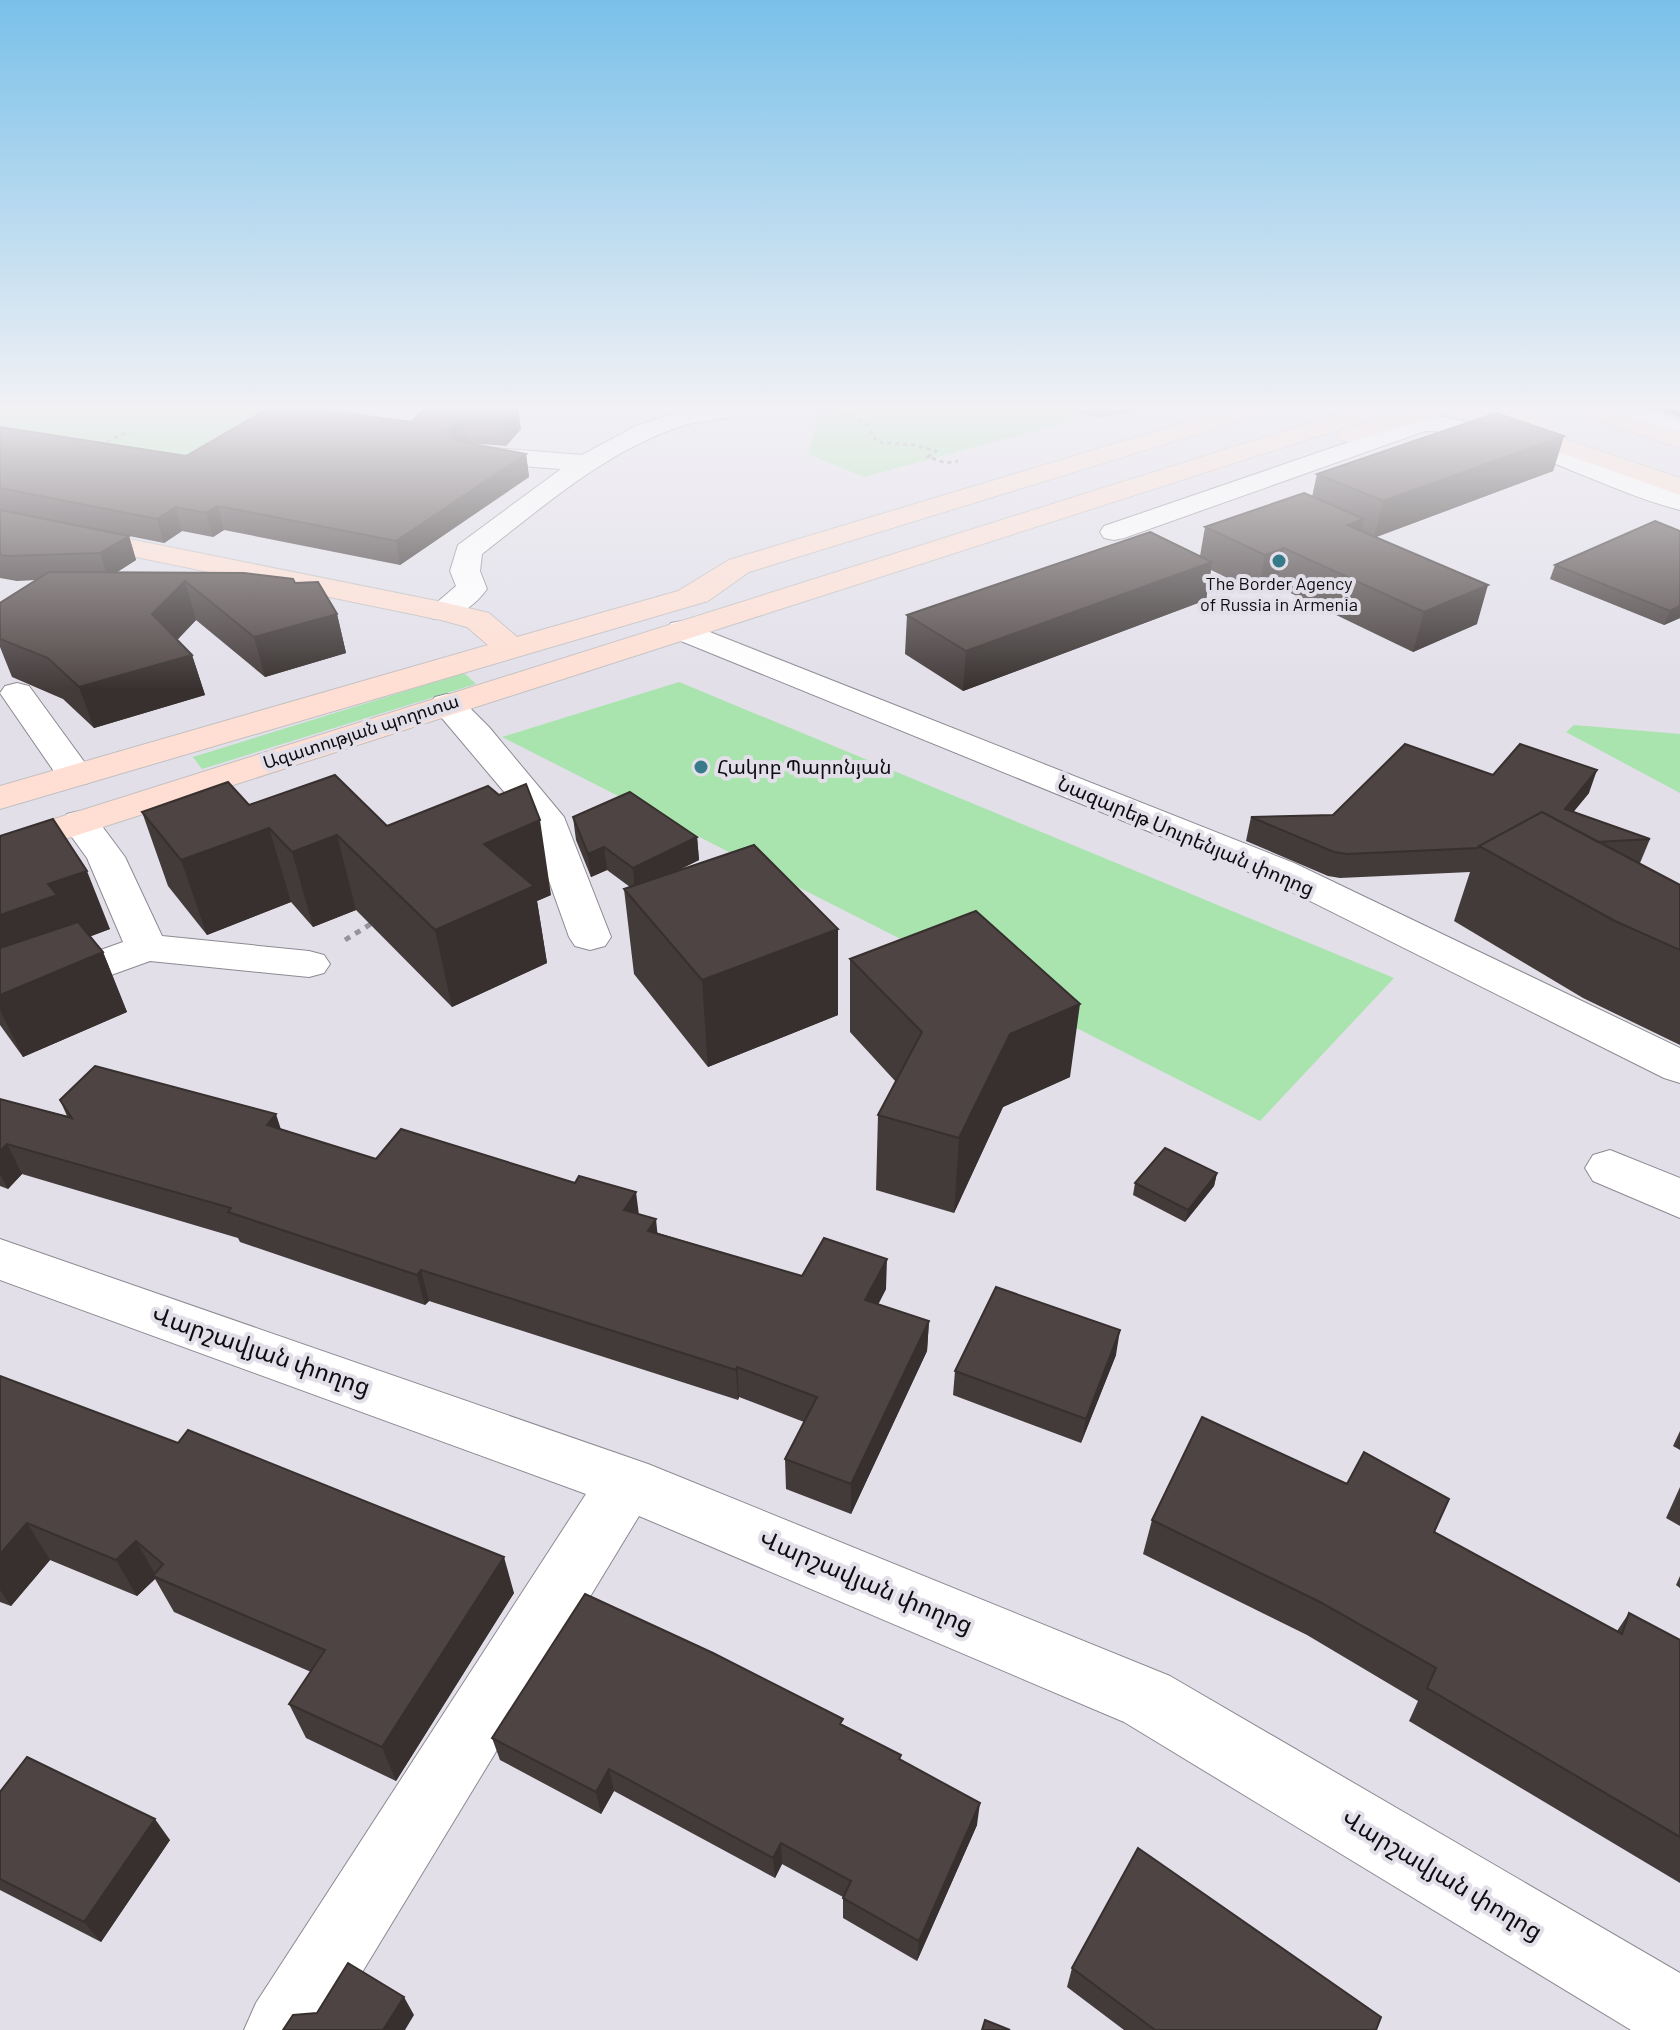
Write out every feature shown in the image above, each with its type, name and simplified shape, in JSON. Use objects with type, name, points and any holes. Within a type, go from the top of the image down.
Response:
[{"type":"main road","name":"Ազատության պողոտա","points":[[685,614],[739,566],[954,501]]},
{"type":"main road","name":"Ազատության պողոտա","points":[[0,848],[447,704],[685,614],[1035,501]]},
{"type":"main road","name":"Ազատության պողոտա","points":[[723,618],[1091,501]]},
{"type":"main road","name":"Ազատության պողոտա","points":[[0,798],[510,647],[685,614],[723,618],[813,610],[1147,501]]},
{"type":"main road","points":[[0,521],[442,611],[478,620],[510,647]]},
{"type":"main road","points":[[159,749],[188,787]]},
{"type":"street","points":[[442,611],[472,589],[465,571],[468,551],[535,501]]},
{"type":"street","points":[[1114,532],[1203,501]]},
{"type":"street","points":[[195,587],[269,576]]},
{"type":"street","name":"Նազարեթ Սուրենյան փողոց","points":[[685,614],[1280,871],[1680,1067]]},
{"type":"street","points":[[6,694],[75,775]]},
{"type":"street","points":[[447,704],[477,734],[545,817],[590,937]]},
{"type":"street","points":[[80,822],[106,857],[146,948]]},
{"type":"street","points":[[0,1001],[146,948],[309,964]]},
{"type":"street","points":[[1610,1168],[1680,1199]]},
{"type":"street","name":"Վարշավյան փողոց","points":[[0,1259],[627,1483],[1147,1699],[1680,2016]]},
{"type":"street","points":[[283,2030],[627,1483]]},
{"type":"path","points":[[309,964],[386,915]]},
{"type":"green space","points":[[464,673],[476,684],[202,769],[193,757]]},
{"type":"green space","points":[[679,682],[1394,978],[1260,1121],[502,737]]},
{"type":"green space","points":[[1574,725],[1680,734],[1680,793],[1566,732]]},
{"type":"building","points":[[64,501],[456,501],[396,541],[218,506],[206,513],[176,507],[157,519]]},
{"type":"building","points":[[1281,501],[1322,501],[1364,519],[1347,525],[1488,585],[1424,612],[1284,548],[1265,555],[1205,527]]},
{"type":"building","points":[[0,510],[129,536],[100,553],[0,555]]},
{"type":"building","points":[[1655,521],[1680,531],[1680,606],[1670,611],[1555,565]]},
{"type":"building","points":[[1150,532],[1212,562],[966,651],[907,615]]},
{"type":"building","points":[[49,572],[244,573],[293,579],[295,583],[318,582],[337,614],[254,637],[185,581],[152,614],[192,655],[79,687],[48,658],[0,639],[0,603]]},
{"type":"building","points":[[1405,744],[1493,775],[1520,744],[1597,770],[1565,809],[1650,839],[1598,842],[1542,812],[1478,848],[1347,854],[1334,852],[1251,817],[1333,815]]},
{"type":"building","points":[[335,775],[387,826],[488,786],[499,795],[526,784],[540,820],[484,844],[534,886],[435,930],[337,835],[292,852],[269,828],[181,860],[142,812],[228,782],[249,805]]},
{"type":"building","points":[[630,792],[697,837],[633,868],[604,847],[588,854],[573,817]]},
{"type":"building","points":[[1542,812],[1680,885],[1680,950],[1615,921],[1479,846]]},
{"type":"building","points":[[53,819],[87,871],[48,884],[57,895],[0,915],[0,836]]},
{"type":"building","points":[[754,845],[838,929],[702,980],[624,889]]},
{"type":"building","points":[[976,911],[1080,1004],[1010,1034],[959,1138],[878,1115],[922,1032],[850,959]]},
{"type":"building","points":[[78,922],[103,952],[0,995],[0,948]]},
{"type":"building","points":[[95,1066],[276,1114],[267,1125],[376,1159],[401,1129],[575,1183],[579,1176],[636,1192],[624,1210],[656,1219],[648,1231],[802,1276],[824,1238],[887,1259],[865,1300],[929,1321],[851,1484],[785,1459],[817,1397],[737,1367],[736,1370],[421,1270],[417,1275],[228,1212],[231,1208],[7,1144],[0,1151],[0,1099],[72,1118],[60,1100]]},
{"type":"building","points":[[1165,1148],[1217,1173],[1188,1210],[1135,1183]]},
{"type":"building","points":[[996,1287],[1120,1330],[1086,1419],[955,1371]]},
{"type":"building","points":[[0,1376],[178,1443],[188,1430],[504,1557],[382,1747],[289,1704],[325,1650],[153,1576],[163,1564],[136,1541],[116,1560],[27,1523],[0,1554]]},
{"type":"building","points":[[1202,1417],[1347,1484],[1364,1452],[1449,1499],[1434,1532],[1622,1634],[1629,1613],[1680,1640],[1680,1837],[1427,1688],[1436,1668],[1320,1602],[1152,1520]]},
{"type":"building","points":[[585,1594],[713,1653],[843,1719],[840,1724],[901,1755],[899,1759],[980,1803],[919,1941],[843,1898],[851,1881],[781,1843],[773,1858],[609,1769],[596,1792],[492,1738]]},
{"type":"building","points":[[27,1757],[155,1819],[84,1922],[0,1879],[0,1792]]},
{"type":"building","points":[[1138,1848],[1381,2017],[1376,2030],[1155,2030],[1072,1968]]},
{"type":"building","points":[[348,1963],[404,1997],[383,2030],[283,2030],[293,2015],[317,2013]]},
{"type":"building","points":[[985,2020],[1010,2030],[982,2030]]},
{"type":"place","name":"The Border Agency of Russia in Armenia","points":[[1279,561]]},
{"type":"place","name":"Հակոբ Պարոնյան","points":[[701,767]]}]
